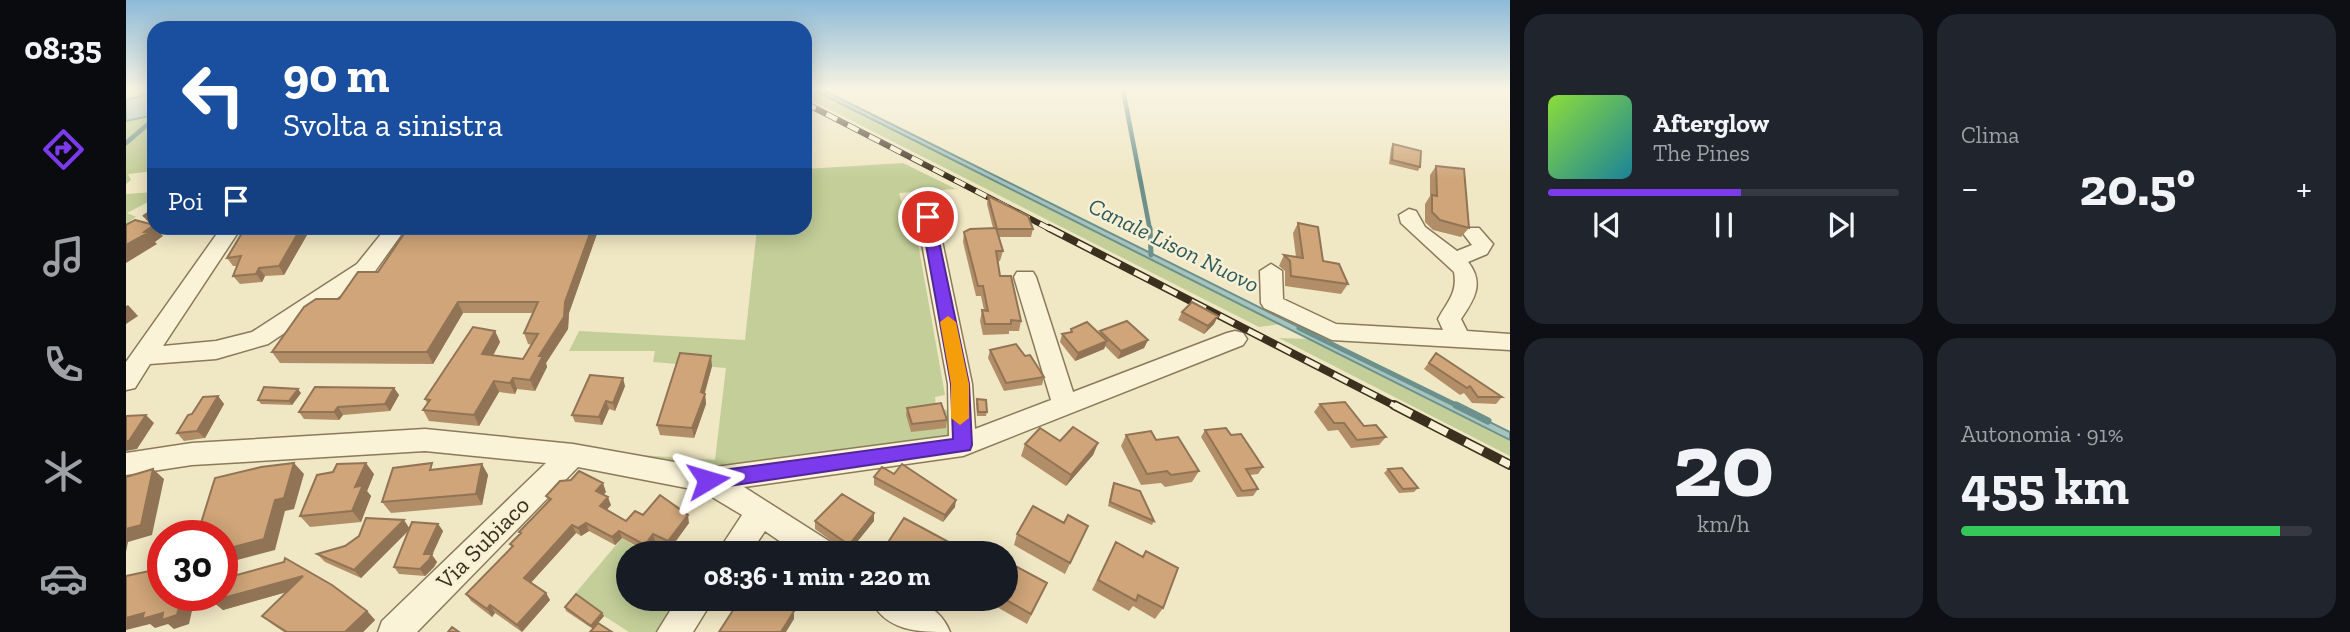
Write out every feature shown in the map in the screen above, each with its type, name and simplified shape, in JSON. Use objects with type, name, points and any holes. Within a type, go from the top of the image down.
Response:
[{"type":"street","points":[[1409,215],[1408,219],[1417,232],[1458,259],[1466,284],[1449,319],[1458,337]]},
{"type":"street","points":[[928,217],[960,384],[963,445]]},
{"type":"street","points":[[1458,259],[1480,249],[1483,244],[1472,232]]},
{"type":"street","points":[[126,382],[226,235]]},
{"type":"street","points":[[144,356],[216,350],[260,338],[365,270],[391,235]]},
{"type":"street","points":[[1271,271],[1272,303],[1332,332],[1510,342]]},
{"type":"street","points":[[1025,278],[1065,406]]},
{"type":"street","points":[[126,464],[192,454],[425,440],[573,455],[708,480],[963,445],[1235,339]]},
{"type":"street","name":"Via Subiaco","points":[[394,632],[573,455]]},
{"type":"street","points":[[708,480],[804,541]]},
{"type":"street","points":[[741,541],[762,512]]},
{"type":"street","points":[[673,632],[688,611]]},
{"type":"street","points":[[904,611],[934,632]]},
{"type":"green space","points":[[126,119],[147,119],[147,172],[128,174],[131,180],[126,184]]},
{"type":"green space","points":[[849,119],[873,119],[1280,324],[1259,327]]},
{"type":"green space","points":[[903,163],[956,189],[899,193],[905,215],[913,215],[945,395],[935,397],[936,407],[949,411],[948,436],[733,466],[681,467],[625,454],[715,460],[726,368],[653,362],[655,351],[569,351],[579,331],[745,340],[756,235],[812,235],[812,169]]},
{"type":"green space","points":[[147,192],[147,203],[127,213],[136,217],[126,224],[126,194]]},
{"type":"green space","points":[[1279,338],[1309,339],[1510,439],[1510,456]]},
{"type":"green space","points":[[616,545],[616,611],[676,611],[661,632],[629,632],[573,596]]},
{"type":"water","points":[[873,119],[882,119],[1510,432],[1510,440]]},
{"type":"building","points":[[1393,144],[1421,151],[1420,167],[1392,160]]},
{"type":"building","points":[[1436,166],[1464,169],[1469,228],[1440,220],[1432,212],[1432,195],[1437,196]]},
{"type":"building","points":[[988,196],[1028,216],[1033,229],[997,229]]},
{"type":"building","points":[[135,220],[147,223],[147,230],[144,232],[147,234],[126,245],[126,225]]},
{"type":"building","points":[[1298,223],[1318,227],[1323,261],[1339,264],[1348,284],[1291,276],[1290,261],[1284,255],[1303,258]]},
{"type":"building","points":[[996,228],[1003,251],[996,251],[1000,276],[1011,276],[1021,321],[1011,320],[1011,324],[985,324],[982,310],[988,311],[983,286],[978,286],[964,232],[970,229]]},
{"type":"building","points":[[241,235],[297,235],[279,266],[259,268],[256,274],[233,276],[241,256],[227,258]]},
{"type":"building","points":[[403,235],[589,235],[565,302],[564,317],[539,356],[543,356],[530,380],[513,378],[510,383],[494,381],[474,415],[423,410],[430,400],[425,399],[473,327],[495,331],[482,354],[523,359],[538,334],[524,333],[538,302],[458,302],[427,352],[272,352],[304,307],[316,299],[339,299],[358,272],[378,272]]},
{"type":"building","points":[[1192,302],[1218,316],[1208,326],[1182,312]]},
{"type":"building","points":[[1127,321],[1148,340],[1121,351],[1100,331]]},
{"type":"building","points":[[1087,322],[1107,341],[1078,353],[1062,334],[1072,332],[1071,329]]},
{"type":"building","points":[[1016,344],[1025,356],[1030,355],[1044,377],[1006,383],[990,350]]},
{"type":"building","points":[[680,353],[711,356],[701,392],[705,394],[692,428],[657,425]]},
{"type":"building","points":[[1436,353],[1502,397],[1478,397],[1470,386],[1467,388],[1429,363]]},
{"type":"building","points":[[590,375],[623,378],[613,403],[606,401],[599,417],[572,415]]},
{"type":"building","points":[[264,387],[298,389],[289,401],[258,400]]},
{"type":"building","points":[[315,387],[394,388],[385,404],[338,407],[334,412],[299,412]]},
{"type":"building","points":[[218,396],[197,431],[177,433],[203,397]]},
{"type":"building","points":[[977,399],[986,400],[987,412],[978,412]]},
{"type":"building","points":[[1345,402],[1364,426],[1376,425],[1386,437],[1357,440],[1344,423],[1334,423],[1320,404]]},
{"type":"building","points":[[941,403],[947,420],[912,424],[907,408]]},
{"type":"building","points":[[146,415],[129,441],[126,441],[126,416]]},
{"type":"building","points":[[1073,427],[1098,443],[1071,475],[1025,444],[1040,428],[1060,441]]},
{"type":"building","points":[[1226,428],[1231,435],[1241,434],[1263,467],[1246,469],[1258,489],[1242,491],[1205,430]]},
{"type":"building","points":[[1151,431],[1156,440],[1178,437],[1199,471],[1171,475],[1167,471],[1147,474],[1126,435]]},
{"type":"building","points":[[294,463],[284,498],[275,500],[264,539],[238,546],[238,520],[202,520],[215,478],[261,467]]},
{"type":"building","points":[[366,463],[355,487],[363,485],[352,511],[300,516],[317,475],[333,472],[337,464]]},
{"type":"building","points":[[432,463],[430,470],[482,464],[476,494],[382,502],[393,468]]},
{"type":"building","points":[[902,464],[956,500],[945,515],[874,477],[882,467],[894,474]]},
{"type":"building","points":[[1402,468],[1418,488],[1403,489],[1388,469]]},
{"type":"building","points":[[153,469],[141,525],[126,529],[126,477]]},
{"type":"building","points":[[579,471],[603,483],[596,491],[608,497],[600,506],[626,521],[635,511],[643,515],[660,495],[688,515],[668,541],[653,534],[648,541],[638,541],[619,531],[612,537],[586,523],[578,528],[572,525],[524,578],[546,593],[517,625],[490,605],[487,609],[466,594],[513,546],[510,544],[521,533],[519,532],[551,499],[546,496],[560,481],[571,480]]},
{"type":"building","points":[[1114,483],[1140,491],[1154,521],[1110,502]]},
{"type":"building","points":[[842,494],[874,513],[852,541],[843,541],[815,521]]},
{"type":"building","points":[[1033,506],[1064,523],[1068,515],[1088,526],[1070,563],[1017,534]]},
{"type":"building","points":[[366,518],[404,520],[354,570],[317,554],[345,546],[359,536]]},
{"type":"building","points":[[904,518],[947,541],[889,541]]},
{"type":"building","points":[[412,522],[438,524],[424,554],[432,554],[420,569],[394,567]]},
{"type":"building","points":[[1116,542],[1143,557],[1146,551],[1178,568],[1163,608],[1138,595],[1136,601],[1098,580]]},
{"type":"building","points":[[285,558],[332,585],[367,611],[345,632],[287,632],[262,616],[303,576],[238,594],[238,575],[284,562]]},
{"type":"building","points":[[1018,567],[1047,583],[1031,614],[1018,607]]},
{"type":"building","points":[[147,571],[147,611],[178,611],[177,615],[162,620],[163,613],[142,619],[144,613],[126,618],[126,576]]},
{"type":"building","points":[[576,594],[602,613],[591,626],[565,607]]},
{"type":"building","points":[[733,611],[794,611],[781,632],[719,632]]},
{"type":"building","points":[[598,623],[612,632],[590,632]]},
{"type":"waterway","points":[[1129,119],[1150,230]]},
{"type":"waterway","points":[[126,143],[147,125]]},
{"type":"waterway","points":[[1150,228],[1151,255]]},
{"type":"waterway","name":"Canale Lison Nuovo","points":[[1299,328],[1460,407]]},
{"type":"waterway","name":"Canale Lison Nuovo","points":[[1456,405],[1460,407]]},
{"type":"waterway","name":"Canale Lison Nuovo","points":[[1460,407],[1488,421]]},
{"type":"railway","points":[[837,119],[1052,230]]},
{"type":"railway","points":[[1049,228],[1397,407]]},
{"type":"railway","points":[[1394,405],[1510,465]]},
{"type":"slow traffic","points":[[948,322],[960,384],[960,418]]},
{"type":"route","points":[[708,480],[932,452],[963,445],[960,384],[928,217]]}]
